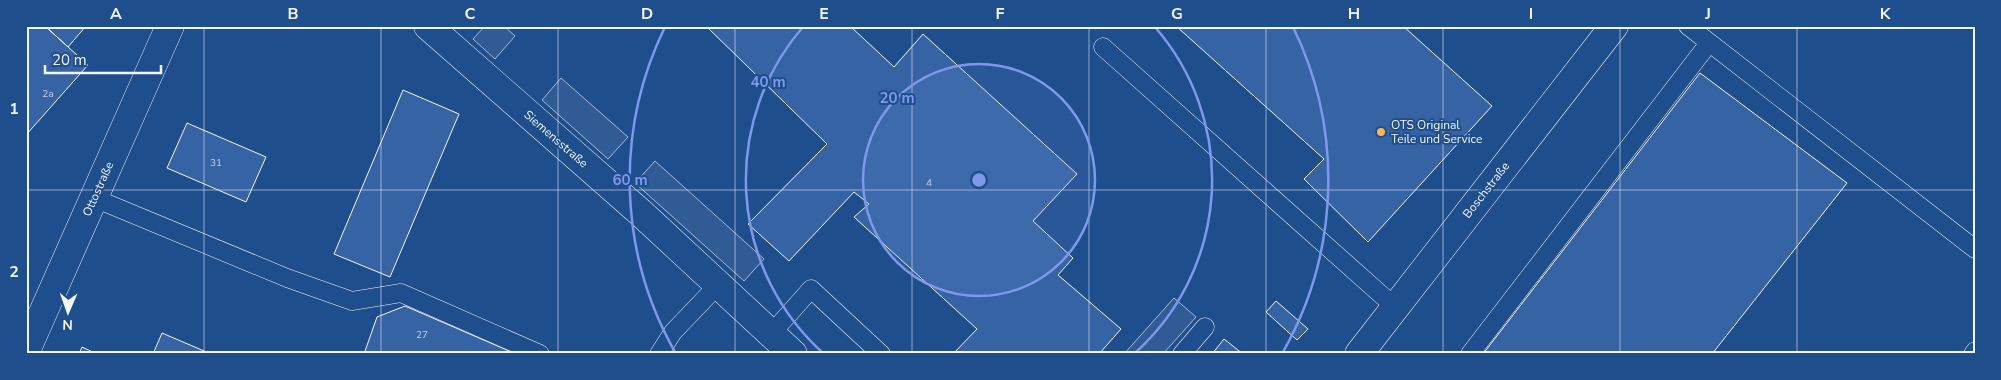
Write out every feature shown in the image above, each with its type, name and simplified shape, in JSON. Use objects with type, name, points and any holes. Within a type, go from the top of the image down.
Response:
[{"type":"street","name":"Ottostraße","points":[[26,351],[170,26]]},
{"type":"street","name":"Siemensstraße","points":[[428,26],[640,214],[793,354]]},
{"type":"street","name":"Boschstraße","points":[[1359,354],[1614,26]]},
{"type":"lane","points":[[1688,26],[1975,249]]},
{"type":"lane","points":[[1470,354],[1710,43]]},
{"type":"lane","points":[[1103,47],[1395,307]]},
{"type":"lane","points":[[94,198],[287,278],[352,301],[401,293],[540,354]]},
{"type":"lane","points":[[659,354],[673,332],[718,285]]},
{"type":"lane","points":[[771,334],[810,290],[881,354]]},
{"type":"lane","points":[[1182,354],[1205,326]]},
{"type":"shaded area","points":[[485,26],[504,26],[515,36],[495,59],[473,39]]},
{"type":"shaded area","points":[[561,78],[628,137],[608,159],[542,100]]},
{"type":"shaded area","points":[[655,161],[764,259],[744,281],[635,183]]},
{"type":"shaded area","points":[[1174,298],[1196,317],[1163,354],[1124,354]]},
{"type":"building","points":[[26,26],[45,26],[88,65],[26,135]]},
{"type":"building","points":[[45,26],[86,26],[68,47]]},
{"type":"building","points":[[706,26],[850,26],[894,67],[923,34],[1077,174],[1033,221],[1073,258],[1058,275],[1121,329],[1099,354],[953,354],[977,329],[854,217],[869,204],[854,192],[789,261],[748,224],[827,144]]},
{"type":"building","name":"OTS Original Teile und Service","points":[[1176,26],[1403,26],[1492,106],[1368,242],[1304,179],[1324,159]]},
{"type":"building","points":[[1700,73],[1847,183],[1712,354],[1483,354]]},
{"type":"building","points":[[403,90],[459,114],[390,277],[334,254]]},
{"type":"building","points":[[187,123],[266,157],[246,202],[167,168]]},
{"type":"building","points":[[1276,301],[1308,329],[1297,340],[1266,312]]},
{"type":"building","points":[[405,306],[516,354],[364,354],[377,317]]},
{"type":"building","points":[[162,333],[211,354],[153,354]]},
{"type":"building","points":[[1224,339],[1243,354],[1212,354]]},
{"type":"building","points":[[82,347],[97,354],[79,354]]},
{"type":"place","name":"OTS Original Teile und Service","points":[[1381,132]]}]
